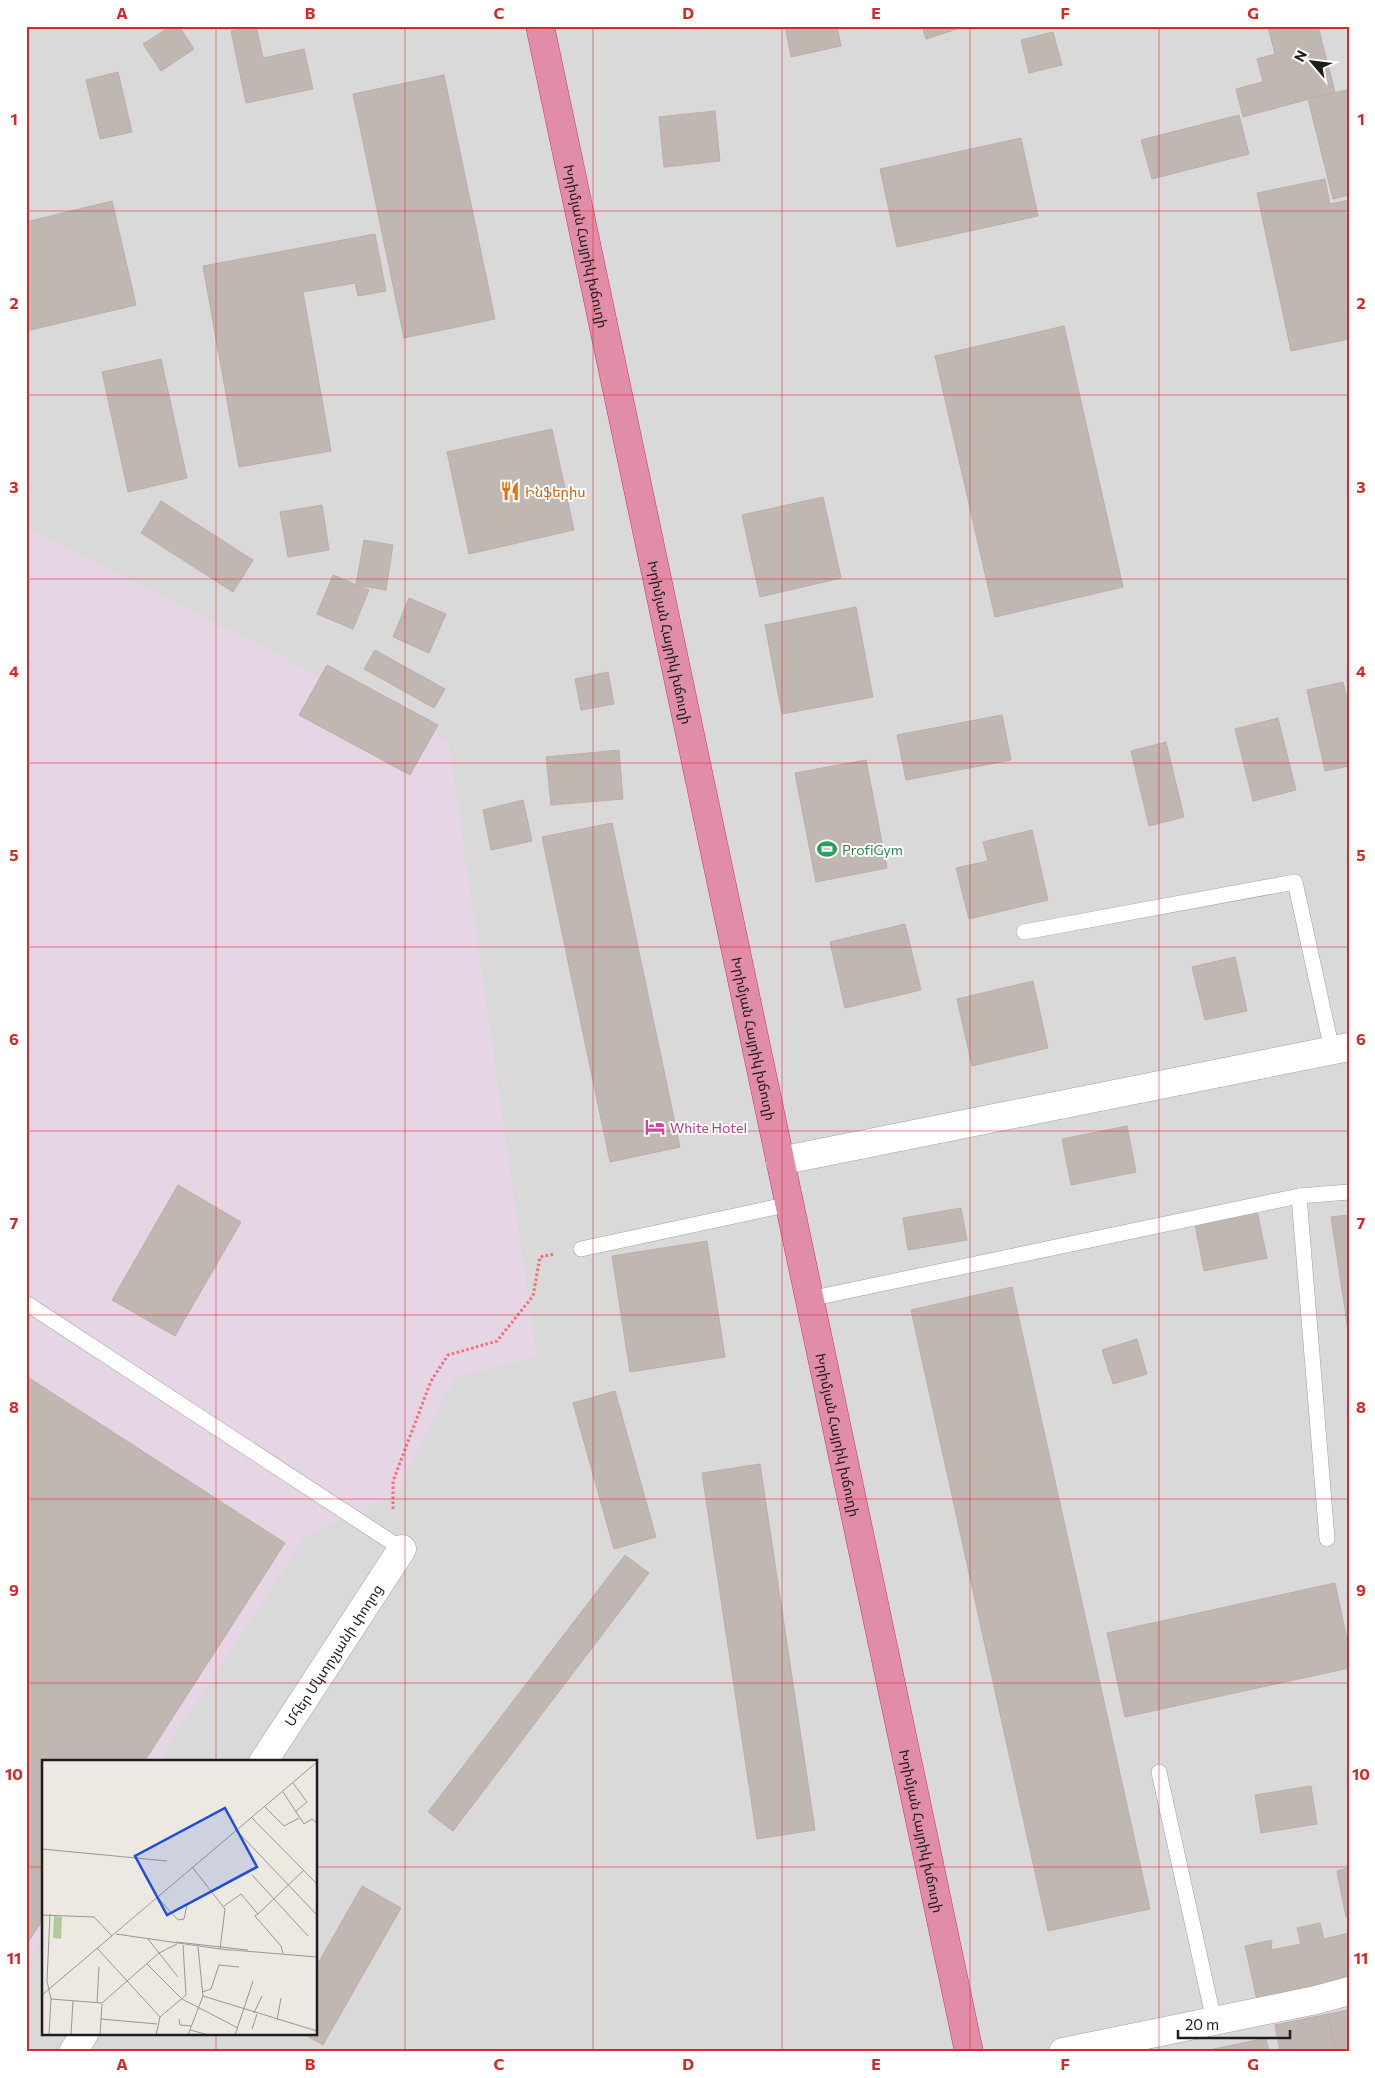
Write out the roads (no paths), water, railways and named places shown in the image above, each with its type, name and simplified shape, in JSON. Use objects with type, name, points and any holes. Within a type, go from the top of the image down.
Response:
[{"type":"highway","name":"Խրիմյան Հայրիկ խճուղի","points":[[540,26],[969,2052]]},
{"type":"street","points":[[780,1161],[1340,1049]]},
{"type":"street","name":"Մհեր Մկտրչյանի փողոց","points":[[264,1760],[397,1546]]},
{"type":"street","points":[[1063,2052],[1316,2000],[1349,1990]]},
{"type":"street","points":[[73,2052],[83,2036]]},
{"type":"lane","points":[[1024,932],[1295,882],[1340,1049]]},
{"type":"lane","points":[[810,1299],[1299,1196],[1349,1192]]},
{"type":"lane","points":[[1299,1196],[1327,1538]]},
{"type":"lane","points":[[581,1248],[790,1204]]},
{"type":"lane","points":[[26,1303],[397,1546]]},
{"type":"lane","points":[[1159,1772],[1214,2021]]},
{"type":"place","name":"Ինֆերիս","points":[[510,491]]},
{"type":"place","name":"ProfiGym","points":[[827,849]]},
{"type":"place","name":"White Hotel","points":[[655,1127]]}]
